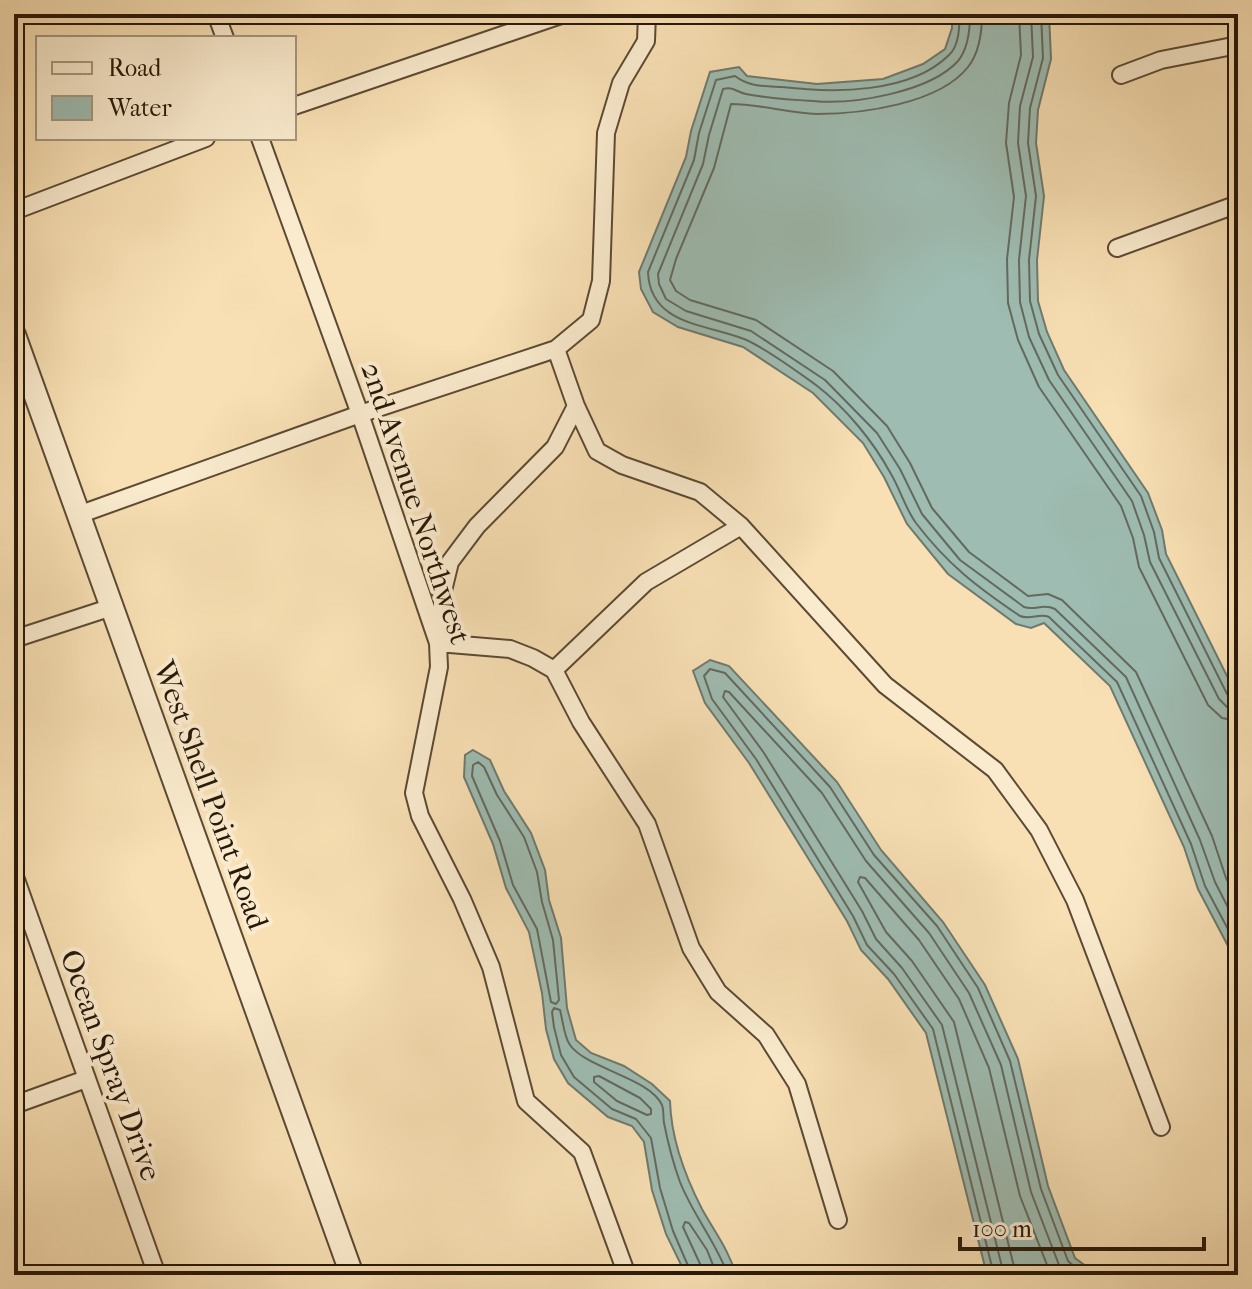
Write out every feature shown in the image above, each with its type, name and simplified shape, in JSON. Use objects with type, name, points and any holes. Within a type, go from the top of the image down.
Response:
[{"type":"street","points":[[216,14],[224,36]]},
{"type":"street","points":[[296,105],[564,14]]},
{"type":"street","points":[[78,515],[360,414],[556,349],[591,320],[601,281],[606,133],[621,83],[646,41],[647,14]]},
{"type":"street","points":[[1121,75],[1161,60],[1238,45]]},
{"type":"street","points":[[14,211],[201,140]]},
{"type":"street","name":"2nd Avenue Northwest","points":[[261,140],[360,414],[438,643],[439,667],[414,793],[420,816],[462,899],[491,967],[526,1101],[582,1152],[627,1275]]},
{"type":"street","points":[[1117,248],[1238,204]]},
{"type":"street","name":"West Shell Point Road","points":[[14,335],[352,1275]]},
{"type":"street","points":[[556,349],[576,406],[597,451],[622,465],[700,492],[741,526],[885,685],[995,770],[1039,830],[1075,900],[1161,1127]]},
{"type":"street","points":[[576,406],[555,447],[477,526],[450,562],[442,595],[442,631],[438,643],[510,649],[554,670],[581,722],[647,824],[691,948],[718,992],[766,1035],[797,1084],[838,1220]]},
{"type":"street","points":[[554,670],[646,582],[741,526]]},
{"type":"street","points":[[14,639],[112,607]]},
{"type":"street","name":"Ocean Spray Drive","points":[[14,874],[157,1275]]},
{"type":"street","points":[[14,1105],[86,1079]]},
{"type":"water","points":[[952,14],[1049,14],[1051,59],[1038,110],[1036,143],[1044,196],[1037,260],[1038,301],[1047,332],[1064,370],[1148,493],[1162,530],[1166,554],[1238,698],[1238,965],[1198,889],[1184,847],[1110,686],[1044,623],[1031,628],[1016,624],[948,574],[907,524],[863,443],[813,393],[743,347],[678,327],[653,312],[641,289],[639,272],[686,157],[710,72],[739,67],[747,76],[817,84],[883,79],[923,64],[945,49],[952,28]]},
{"type":"water","points":[[710,660],[729,666],[837,782],[881,850],[943,922],[985,985],[1018,1059],[1048,1186],[1075,1258],[1098,1275],[987,1275],[926,1033],[888,979],[861,950],[847,921],[749,763],[705,703],[693,671]]},
{"type":"water","points":[[473,750],[490,760],[504,791],[531,833],[545,870],[549,900],[561,938],[567,1008],[576,1040],[591,1053],[624,1066],[652,1084],[670,1101],[676,1143],[685,1170],[736,1275],[686,1275],[666,1234],[652,1190],[644,1142],[632,1126],[608,1117],[568,1083],[554,1059],[529,932],[506,888],[493,844],[464,777],[465,755]]}]
